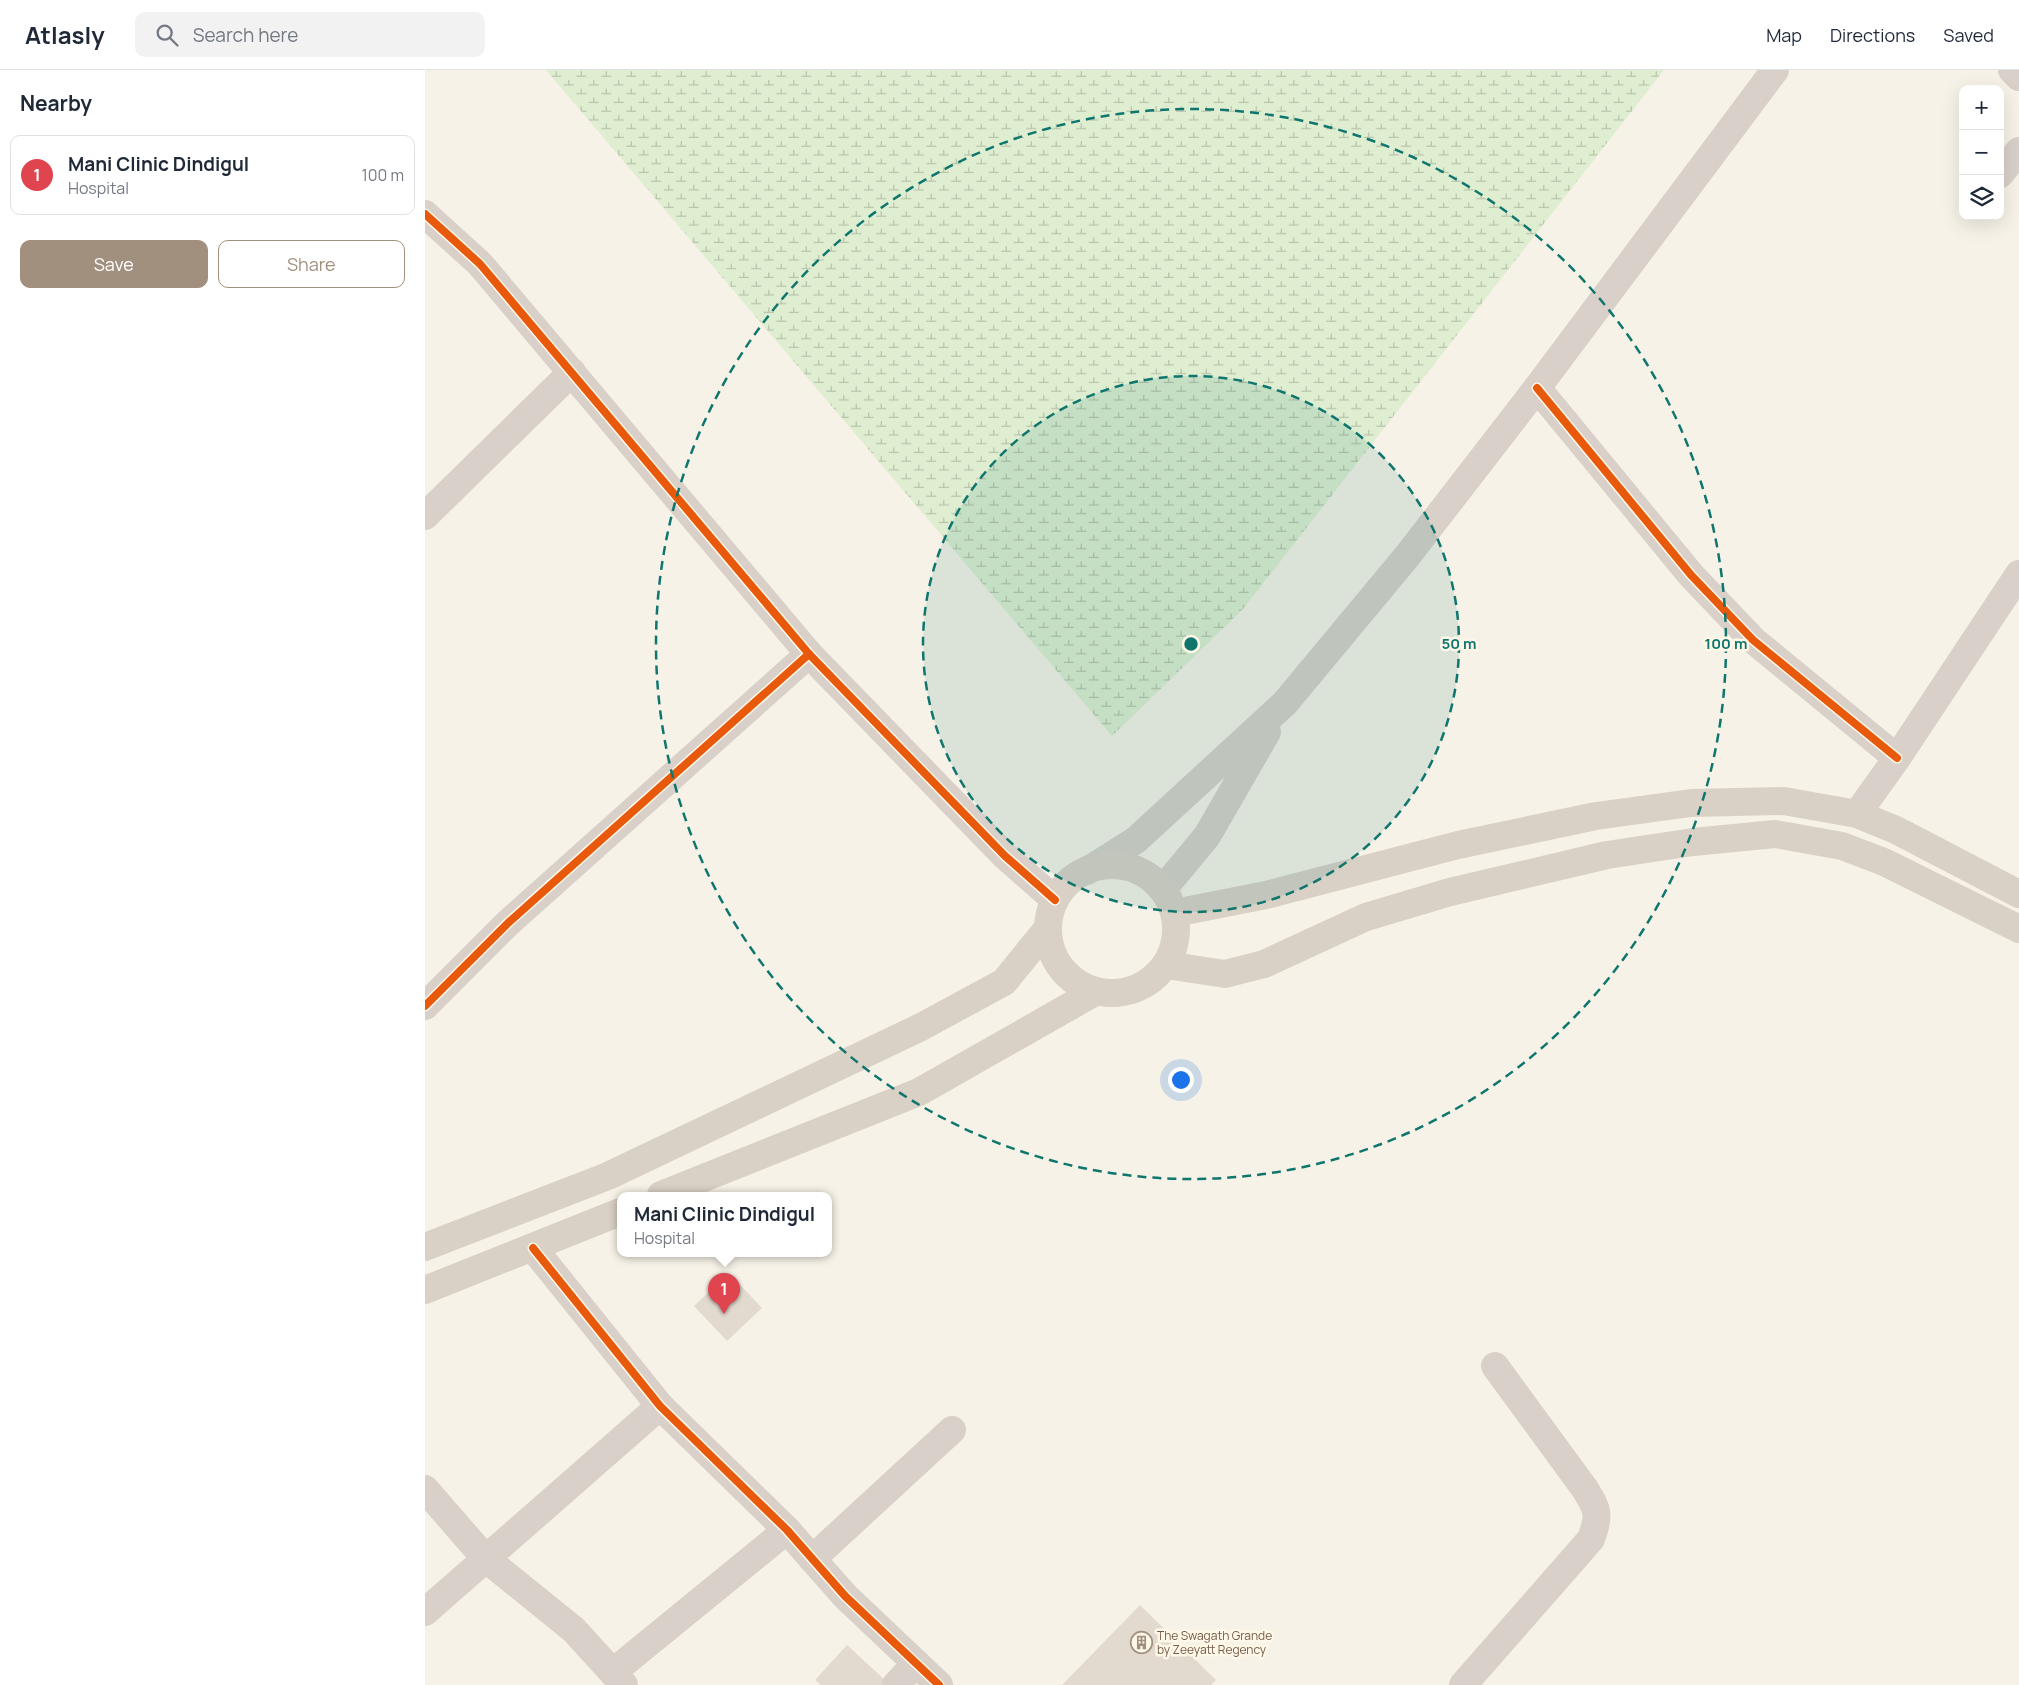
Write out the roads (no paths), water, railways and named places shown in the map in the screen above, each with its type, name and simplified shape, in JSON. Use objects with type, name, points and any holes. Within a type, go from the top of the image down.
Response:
[{"type":"highway","points":[[1175,913],[1266,895],[1458,845],[1595,816],[1691,802],[1785,801],[1857,814],[1896,830],[2019,894]]},
{"type":"highway","points":[[1166,965],[1225,974],[1264,964],[1366,917],[1450,892],[1607,855],[1693,842],[1775,834],[1842,846],[1884,862],[2019,929]]},
{"type":"highway","points":[[425,1247],[608,1176],[921,1027],[1004,982],[1047,928],[1055,900],[1070,880],[1087,871],[1110,864],[1143,871],[1163,889],[1175,913],[1177,940],[1166,965],[1147,984],[1122,994],[1095,992],[1071,980],[1053,957],[1047,928]]},
{"type":"highway","points":[[669,1192],[919,1092],[1095,992]]},
{"type":"highway","points":[[425,1290],[617,1213]]},
{"type":"street","points":[[1087,871],[1136,840],[1285,703],[1408,555],[1537,388],[1775,70]]},
{"type":"street","points":[[2012,70],[2019,77]]},
{"type":"street","points":[[2004,169],[2019,150]]},
{"type":"street","points":[[425,214],[480,264],[809,654],[1005,856],[1055,900]]},
{"type":"street","points":[[425,516],[573,372]]},
{"type":"street","points":[[1537,388],[1691,575],[1753,640],[1897,758]]},
{"type":"street","points":[[1857,814],[1897,758],[2019,574]]},
{"type":"street","points":[[425,1006],[508,923],[809,654]]},
{"type":"street","points":[[1163,889],[1207,836],[1285,703]]},
{"type":"street","points":[[533,1248],[660,1406],[787,1530],[845,1596],[939,1685]]},
{"type":"street","points":[[1463,1685],[1591,1539],[1598,1521],[1596,1507],[1585,1489],[1495,1366]]},
{"type":"street","points":[[425,1612],[660,1406]]},
{"type":"street","points":[[812,1558],[952,1430]]},
{"type":"street","points":[[425,1489],[485,1558],[574,1630],[618,1678],[787,1530]]},
{"type":"street","points":[[896,1685],[916,1663]]},
{"type":"place","name":"Mani Clinic Dindigul","points":[[724,1314]]},
{"type":"place","name":"The Swagath Grande by Zeeyatt Regency","points":[[1141,1643]]}]
